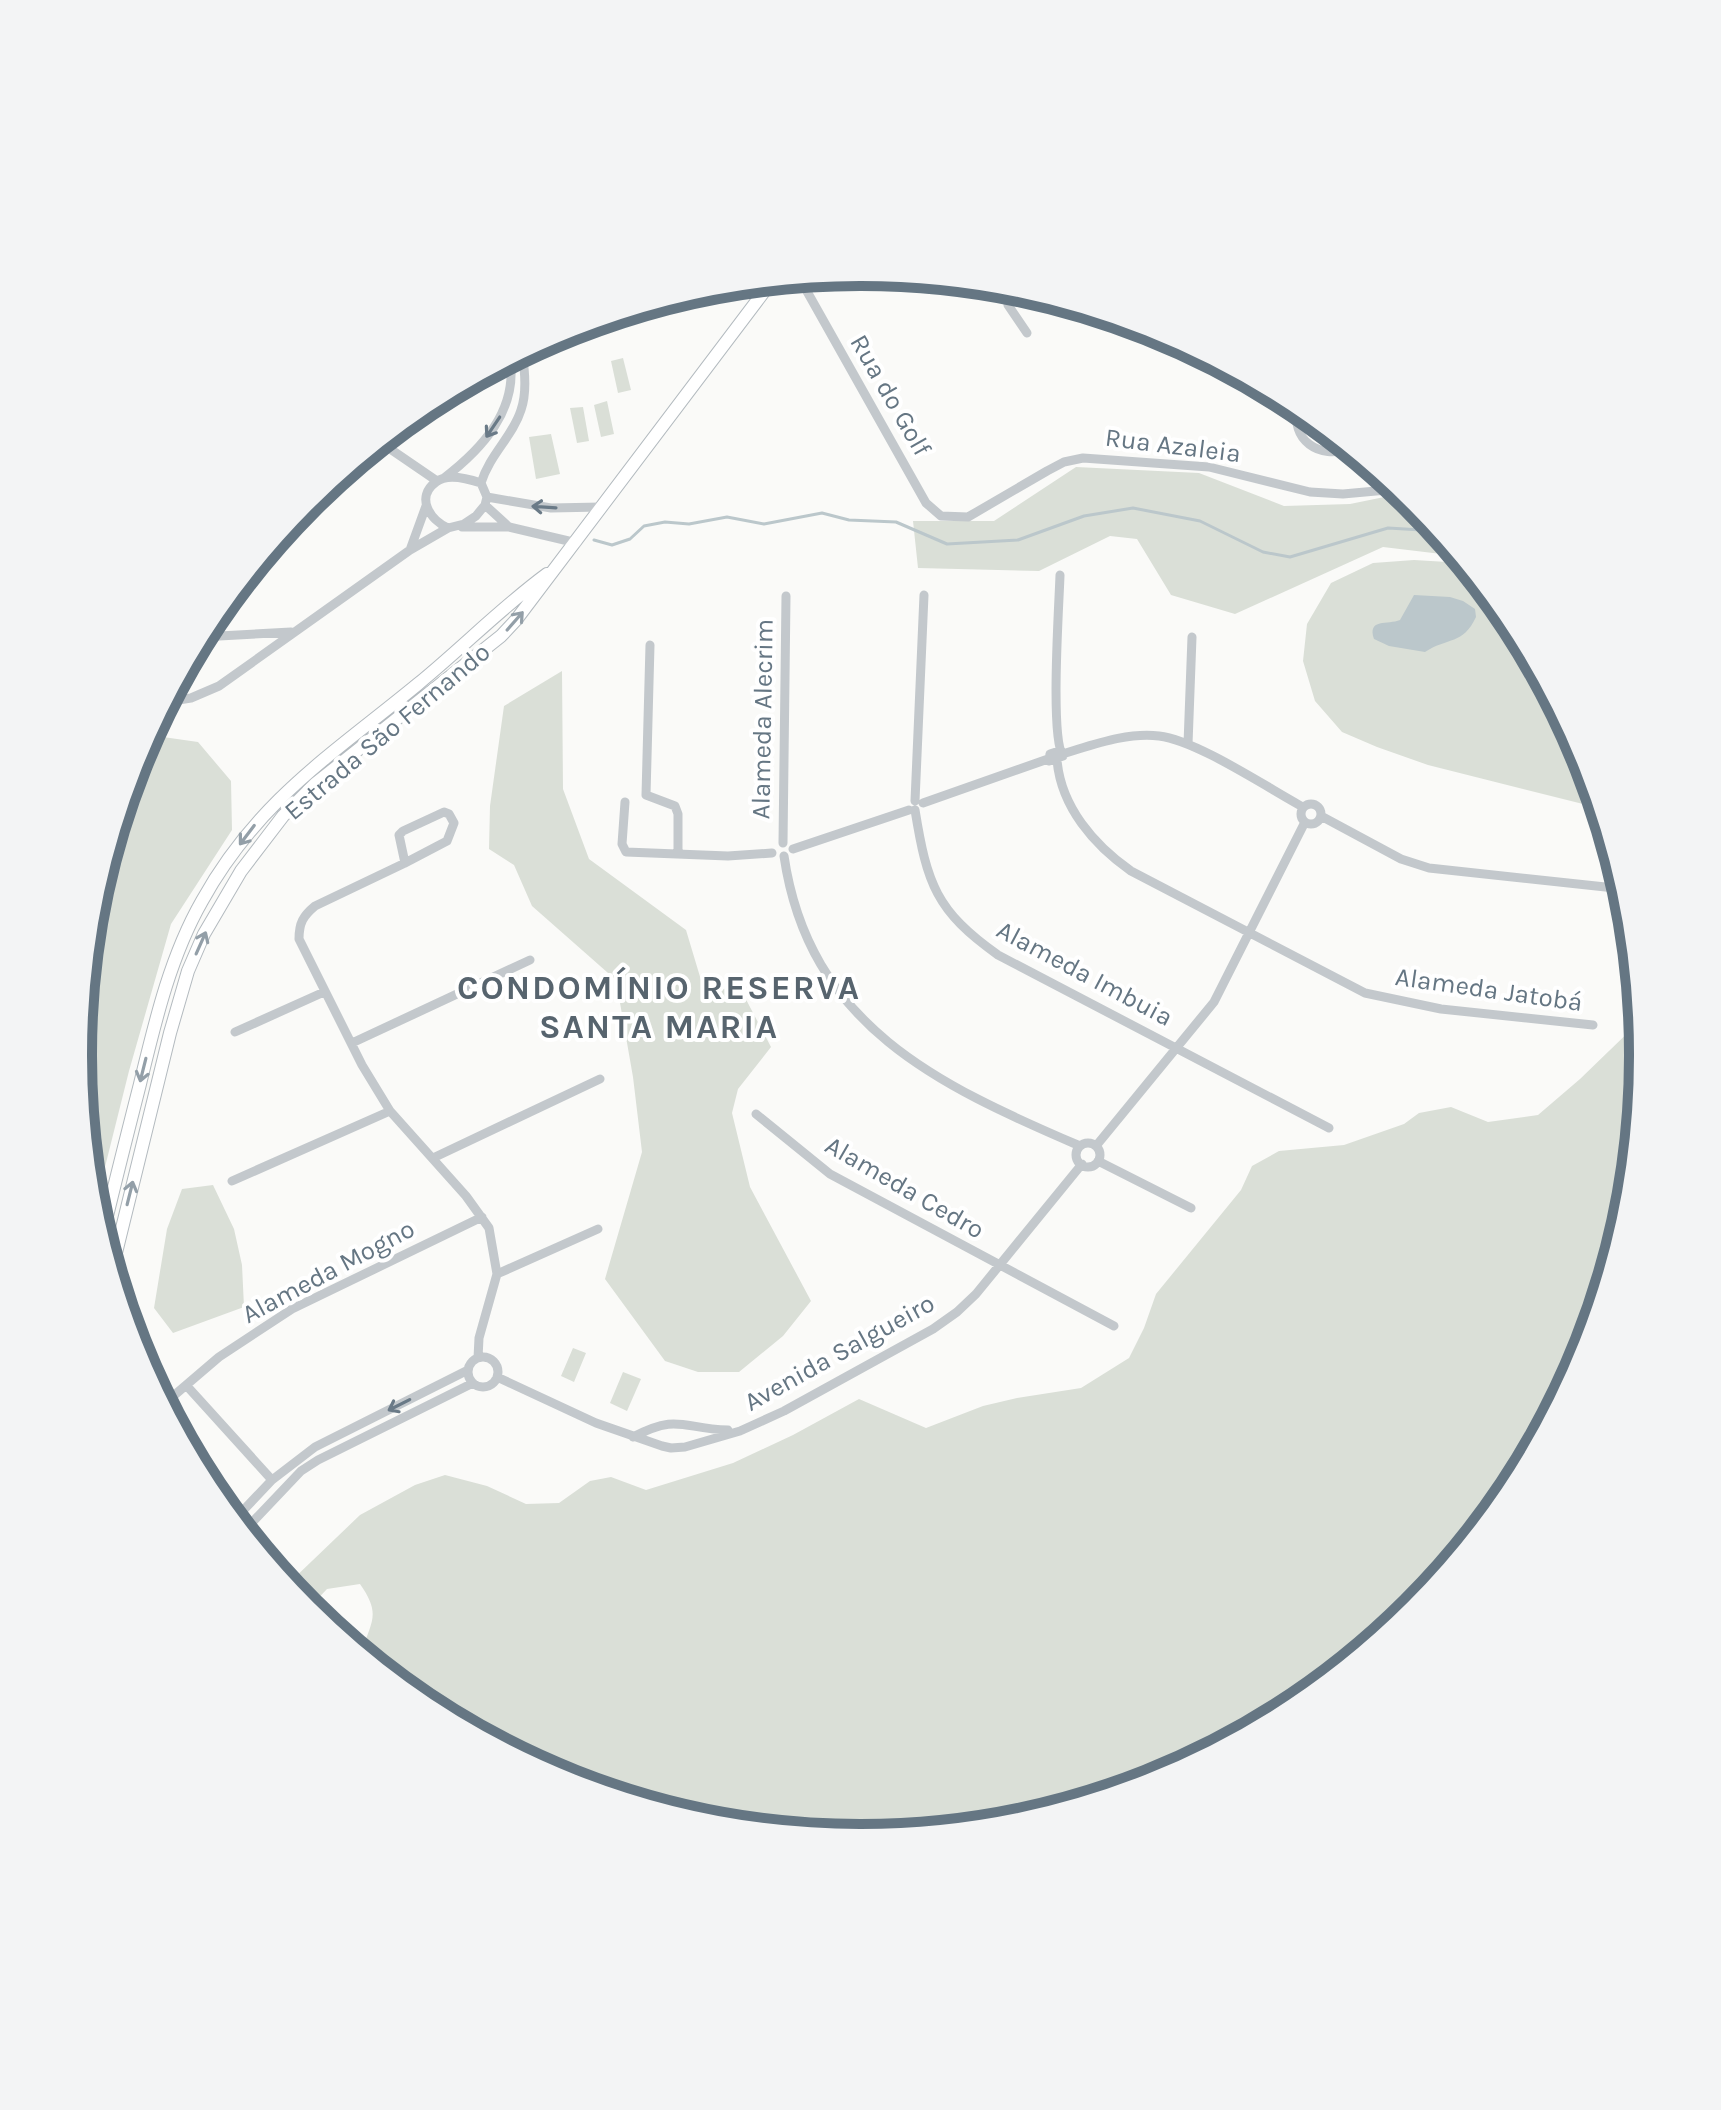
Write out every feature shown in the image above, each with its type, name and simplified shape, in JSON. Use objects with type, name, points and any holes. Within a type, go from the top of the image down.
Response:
[{"type":"main road","name":"Estrada São Fernando","points":[[117,1249],[188,971],[204,934],[241,871],[283,816],[315,784],[501,636],[577,543],[763,293]]},
{"type":"main road","name":"Estrada São Fernando","points":[[108,1211],[165,991],[202,900],[230,857],[275,801],[311,768],[560,565]]},
{"type":"street","name":"Rua do Golf","points":[[805,288],[926,503],[941,516],[956,518]]},
{"type":"street","points":[[1008,301],[1027,333]]},
{"type":"street","points":[[509,527],[486,501],[481,483],[487,465],[522,408],[524,365]]},
{"type":"street","points":[[410,550],[426,506],[426,496],[440,479],[468,460],[498,421],[510,397],[511,371]]},
{"type":"street","points":[[1297,423],[1308,445],[1329,453],[1336,451]]},
{"type":"street","points":[[390,448],[440,479],[463,478],[481,483]]},
{"type":"street","name":"Rua Azaleia","points":[[956,518],[968,517],[1064,462],[1083,458],[1209,467],[1310,492],[1343,494],[1381,491]]},
{"type":"street","points":[[486,501],[551,508],[601,507]]},
{"type":"street","points":[[179,700],[219,686],[410,550],[476,516],[486,501]]},
{"type":"street","points":[[426,506],[437,523],[451,528],[509,527],[577,543]]},
{"type":"street","name":"Alameda Jatobá","points":[[1060,575],[1057,670],[1060,780],[1068,800],[1091,837],[1108,855],[1131,871],[1365,993],[1441,1009],[1593,1025]]},
{"type":"street","name":"Alameda Imbuia","points":[[924,595],[916,806],[924,862],[932,885],[966,932],[1010,962],[1329,1128]]},
{"type":"street","name":"Alameda Alecrim","points":[[783,843],[786,596]]},
{"type":"street","points":[[217,637],[295,632]]},
{"type":"street","points":[[254,636],[263,655]]},
{"type":"street","points":[[1188,744],[1192,637]]},
{"type":"street","points":[[650,645],[646,795],[675,806],[678,814],[678,854]]},
{"type":"street","points":[[625,802],[622,844],[626,852],[728,856],[772,853],[784,856],[791,854],[793,849],[1057,756],[1134,736],[1160,735],[1188,744],[1303,807]]},
{"type":"street","points":[[1305,822],[1301,813],[1303,807],[1316,805],[1321,816],[1401,859],[1429,868],[1610,888]]},
{"type":"street","points":[[243,1511],[272,1480],[315,1447],[468,1370],[478,1358],[479,1338],[497,1274],[493,1242],[482,1217],[390,1111],[324,992],[299,939],[299,927],[304,915],[315,906],[405,863],[447,841],[454,823],[449,814],[438,814],[399,835],[405,863]]},
{"type":"street","points":[[1305,822],[1315,823],[1321,816]]},
{"type":"street","points":[[1096,1146],[1214,1002],[1305,822]]},
{"type":"street","points":[[772,853],[776,844],[788,843],[793,849]]},
{"type":"street","points":[[784,856],[799,916],[822,967],[856,1014],[902,1055],[929,1073],[1021,1121],[1080,1146],[1087,1143],[1096,1146],[1100,1154],[1098,1161],[1091,1166],[1082,1164],[1077,1157],[1080,1146]]},
{"type":"street","points":[[352,1043],[530,960]]},
{"type":"street","points":[[235,1032],[324,992]]},
{"type":"street","points":[[433,1158],[600,1079]]},
{"type":"street","points":[[232,1181],[390,1111]]},
{"type":"street","name":"Alameda Cedro","points":[[756,1114],[830,1174],[1114,1326]]},
{"type":"street","points":[[1098,1161],[1191,1208]]},
{"type":"street","name":"Avenida Salgueiro","points":[[633,1437],[671,1448],[740,1431],[784,1411],[933,1329],[976,1294],[1082,1164]]},
{"type":"street","name":"Alameda Mogno","points":[[172,1397],[249,1336],[292,1309],[482,1217]]},
{"type":"street","points":[[497,1274],[598,1229]]},
{"type":"street","points":[[251,1523],[301,1471],[332,1452],[473,1383],[487,1386],[497,1377],[497,1368],[491,1360],[478,1358]]},
{"type":"street","points":[[468,1370],[473,1383]]},
{"type":"street","points":[[497,1377],[633,1437]]},
{"type":"street","points":[[186,1385],[272,1480]]},
{"type":"street","name":"Avenida Salgueiro","points":[[633,1437],[654,1426],[675,1422],[740,1431]]},
{"type":"street","points":[[653,1442],[654,1426]]},
{"type":"street","points":[[693,1426],[695,1442]]},
{"type":"street","points":[[272,1480],[301,1471]]},
{"type":"street","points":[[263,1510],[272,1480]]},
{"type":"shaded area","points":[[623,358],[631,390],[618,393],[611,361]]},
{"type":"shaded area","points":[[607,401],[614,434],[601,437],[594,405]]},
{"type":"shaded area","points":[[583,407],[589,441],[577,443],[570,408]]},
{"type":"shaded area","points":[[1306,430],[1325,443],[1313,438]]},
{"type":"shaded area","points":[[551,434],[560,474],[536,479],[529,437]]},
{"type":"shaded area","points":[[1076,467],[1199,473],[1284,506],[1350,504],[1387,496],[1443,554],[1383,547],[1235,614],[1171,595],[1137,539],[1110,536],[1039,571],[918,568],[913,521],[994,521]]},
{"type":"shaded area","points":[[1414,560],[1450,562],[1499,628],[1526,671],[1571,761],[1587,805],[1428,765],[1342,732],[1315,701],[1303,661],[1307,624],[1331,583],[1373,563]]},
{"type":"shaded area","points":[[1414,595],[1463,601],[1475,609],[1476,617],[1466,632],[1425,652],[1389,646],[1374,639],[1373,628],[1400,620]]},
{"type":"shaded area","points":[[562,671],[563,789],[589,859],[686,930],[704,990],[740,988],[771,1047],[738,1089],[732,1113],[750,1187],[811,1301],[783,1336],[739,1372],[698,1372],[665,1361],[605,1279],[642,1152],[616,980],[532,906],[514,865],[489,849],[490,806],[504,706]]},
{"type":"shaded area","points":[[161,737],[198,742],[231,781],[232,830],[171,924],[103,1177],[92,1055],[99,955],[107,905],[133,808]]},
{"type":"shaded area","points":[[1628,1033],[1627,1105],[1622,1155],[1603,1254],[1571,1349],[1526,1439],[1470,1523],[1438,1562],[1367,1633],[1328,1665],[1245,1721],[1155,1765],[1108,1783],[1010,1809],[911,1822],[810,1822],[711,1809],[613,1783],[566,1765],[476,1721],[393,1665],[365,1642],[372,1610],[360,1584],[327,1589],[318,1599],[296,1576],[360,1515],[415,1485],[445,1475],[487,1486],[526,1504],[559,1503],[590,1481],[611,1477],[646,1490],[733,1463],[859,1399],[926,1428],[983,1406],[1081,1388],[1129,1358],[1156,1294],[1241,1190],[1252,1166],[1279,1151],[1344,1145],[1404,1124],[1419,1113],[1451,1107],[1488,1122],[1538,1115]]},
{"type":"shaded area","points":[[213,1185],[234,1229],[242,1265],[244,1307],[173,1333],[154,1308],[167,1229],[182,1189]]},
{"type":"shaded area","points":[[573,1348],[586,1353],[574,1382],[561,1376]]},
{"type":"shaded area","points":[[623,1372],[641,1379],[627,1411],[610,1403]]},
{"type":"waterway","points":[[594,540],[612,545],[630,539],[644,526],[665,522],[689,524],[727,517],[764,524],[822,513],[849,520],[896,522],[947,544],[1018,540],[1084,516],[1133,508],[1200,521],[1263,552],[1290,557],[1388,528],[1421,530]]},
{"type":"district","name":"CONDOMÍNIO RESERVA SANTA MARIA","points":[[659,1006]]}]
